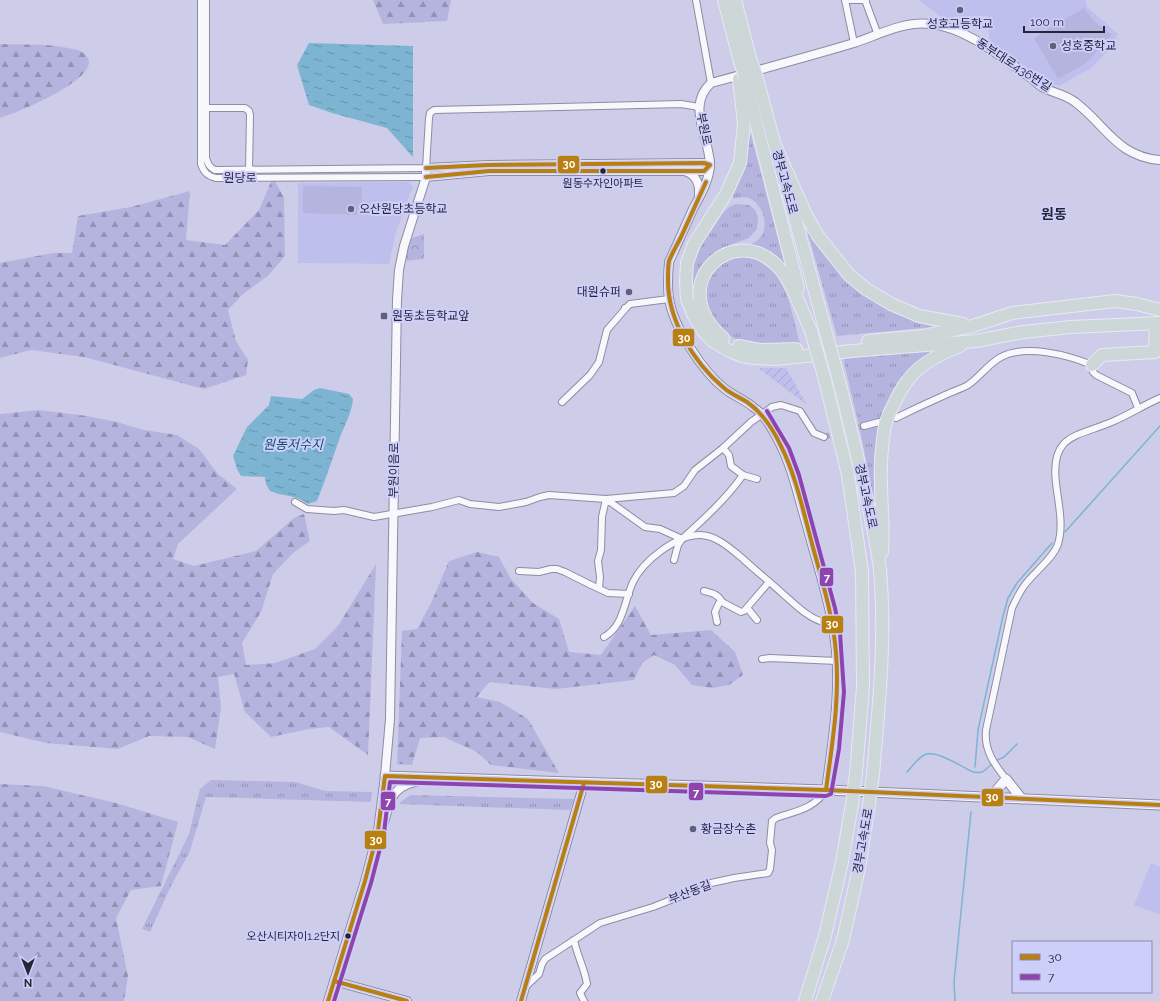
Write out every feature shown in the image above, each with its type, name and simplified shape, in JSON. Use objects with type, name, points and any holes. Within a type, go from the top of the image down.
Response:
[{"type":"highway","points":[[724,0],[732,32],[747,77],[740,163],[726,194],[694,244],[688,263],[686,281],[687,299],[694,316],[703,331],[714,342],[742,356],[776,359],[976,341],[1023,332],[1071,327],[1158,323],[1155,352],[1102,355],[1092,365]]},
{"type":"highway","name":"경부고속도로","points":[[735,0],[742,61],[793,272],[825,380],[848,475],[862,572],[863,687],[852,804],[842,862],[825,936],[806,1001]]},
{"type":"highway","name":"경부고속도로","points":[[747,77],[775,145],[838,377],[867,500],[880,571],[882,626],[881,685],[869,804],[859,868],[843,940],[822,1001]]},
{"type":"highway","points":[[775,145],[806,215],[815,231],[848,275],[866,289],[891,304],[919,316],[972,326]]},
{"type":"highway","points":[[811,331],[788,280],[780,268],[764,255],[746,250],[736,251],[716,259],[704,274],[700,293],[703,313],[713,329],[726,341],[743,348],[760,350],[790,350],[923,336],[972,326],[1012,313],[1116,301],[1137,304],[1160,310]]},
{"type":"highway","points":[[880,571],[883,539],[881,484],[882,424],[893,415],[903,386],[920,367],[945,352],[976,341]]},
{"type":"main road","points":[[385,776],[826,790],[1160,805]]},
{"type":"main road","points":[[990,798],[1006,779],[1022,799]]},
{"type":"street","name":"원당로","points":[[201,0],[203,108],[206,158],[211,168],[215,170],[426,168]]},
{"type":"street","name":"원당로","points":[[206,0],[201,164],[203,170],[210,176],[216,178],[426,176]]},
{"type":"street","points":[[696,0],[711,83]]},
{"type":"street","points":[[854,43],[845,0],[866,0],[878,35]]},
{"type":"street","name":"동부대로436번길","points":[[711,83],[854,43],[906,26],[923,24],[939,26],[956,31],[982,45],[1001,56],[1044,88],[1069,98],[1083,108],[1112,139],[1122,147],[1147,158],[1160,160]]},
{"type":"street","name":"부원로","points":[[711,83],[703,93],[699,107],[701,122],[709,152],[710,165],[706,182],[669,262],[669,299],[674,316],[682,333],[703,367],[725,390],[753,406],[762,414],[784,451],[793,477],[832,623],[837,661],[837,697],[826,790]]},
{"type":"street","points":[[426,176],[489,171],[563,168],[704,163],[710,165],[704,171],[686,172],[563,168],[488,165],[426,168],[429,118],[430,113],[434,110],[681,104],[699,107]]},
{"type":"street","points":[[203,108],[245,108],[249,111],[249,170]]},
{"type":"street","name":"부원이음로","points":[[372,853],[378,831],[390,719],[396,300],[399,270],[404,246],[426,176],[426,168]]},
{"type":"street","points":[[686,172],[692,174],[696,180],[699,188],[699,198]]},
{"type":"street","points":[[562,402],[590,375],[596,367],[599,362],[607,330],[625,308],[630,304],[669,299]]},
{"type":"street","points":[[893,415],[968,384],[992,363],[1002,357],[1016,353],[1034,351],[1053,353],[1074,358],[1092,365],[1093,372],[1096,375],[1132,393],[1138,408]]},
{"type":"street","points":[[1006,779],[997,768],[986,745],[986,730],[1012,608],[1023,586],[1055,550],[1059,539],[1060,528],[1055,474],[1055,465],[1058,453],[1068,439],[1075,435],[1112,422],[1160,398]]},
{"type":"street","points":[[295,502],[307,509],[318,511],[344,510],[374,517],[459,500],[470,504],[499,507],[526,502],[549,495],[606,499],[674,493],[684,486],[695,470],[723,448],[751,422],[772,407],[781,405],[800,411],[814,433],[824,437]]},
{"type":"street","points":[[864,426],[882,424]]},
{"type":"street","points":[[723,448],[729,455],[732,466],[743,474],[757,479]]},
{"type":"street","points":[[604,637],[610,634],[621,617],[633,582],[639,572],[654,556],[682,539],[718,506],[743,474]]},
{"type":"street","points":[[606,499],[645,527],[660,529],[682,539]]},
{"type":"street","points":[[598,588],[600,577],[598,562],[601,550],[602,517],[606,499]]},
{"type":"street","points":[[674,560],[678,545],[682,539],[691,536],[708,536],[731,549],[812,617],[824,623],[832,623]]},
{"type":"street","points":[[519,571],[540,572],[557,569],[608,592],[629,594]]},
{"type":"street","points":[[704,591],[716,594],[720,597],[722,602],[740,612],[748,608],[769,582]]},
{"type":"street","points":[[717,622],[715,612],[719,603],[722,602]]},
{"type":"street","points":[[748,608],[757,620]]},
{"type":"street","points":[[762,659],[770,658],[837,661]]},
{"type":"street","points":[[328,1001],[372,853],[381,834],[391,798],[398,790],[413,782],[435,778]]},
{"type":"street","points":[[521,1001],[584,783]]},
{"type":"street","name":"부산동길","points":[[524,988],[539,974],[545,959],[600,924],[653,907],[681,896],[702,884],[768,872],[770,869],[772,850],[770,842],[772,821],[776,818],[809,808],[822,796],[826,790]]},
{"type":"street","points":[[574,940],[580,964],[586,977],[586,984],[580,993],[584,1001]]},
{"type":"street","points":[[334,981],[407,1001]]},
{"type":"shaded area","name":"성호중학교","points":[[919,0],[1086,0],[1087,7],[1118,34],[1110,49],[1091,68],[1059,86],[1039,79],[990,43],[987,16],[955,16],[949,23]]},
{"type":"shaded area","name":"오산원당초등학교","points":[[408,182],[413,186],[396,232],[389,264],[298,263],[298,183]]},
{"type":"shaded area","points":[[758,368],[786,368],[807,405]]},
{"type":"shaded area","points":[[1151,863],[1160,867],[1160,915],[1134,905]]},
{"type":"green space","points":[[373,0],[451,0],[447,21],[383,24]]},
{"type":"green space","points":[[1084,8],[1094,21],[1112,35],[1086,63],[1058,79],[1034,38]]},
{"type":"green space","points":[[0,44],[60,46],[80,51],[89,60],[86,70],[76,80],[60,91],[42,101],[0,118]]},
{"type":"green space","points":[[750,134],[785,266],[771,255],[747,246],[759,239],[764,230],[765,225],[763,214],[758,205],[746,197],[728,199]]},
{"type":"green space","points":[[273,177],[284,198],[285,256],[269,275],[243,294],[228,310],[236,341],[248,360],[246,375],[204,389],[84,357],[31,350],[0,358],[0,263],[53,253],[72,253],[78,216],[131,207],[190,191],[186,240],[225,245],[259,210]]},
{"type":"green space","points":[[303,186],[362,187],[361,215],[303,213]]},
{"type":"green space","points":[[736,204],[749,205],[755,210],[758,217],[757,229],[749,238],[714,253],[705,265],[697,305],[693,305],[690,275],[697,248],[712,230],[722,214],[729,207]]},
{"type":"green space","points":[[805,223],[881,304],[900,315],[933,327],[837,336]]},
{"type":"green space","points":[[424,234],[424,259],[405,261],[407,248],[412,238]]},
{"type":"green space","points":[[740,257],[761,260],[770,266],[777,275],[788,297],[800,344],[760,345],[744,342],[727,333],[710,316],[706,306],[705,297],[708,281],[718,268],[732,259]]},
{"type":"green space","points":[[941,349],[881,418],[874,464],[874,497],[843,358]]},
{"type":"green space","points":[[39,410],[87,416],[117,422],[144,430],[177,435],[199,449],[217,473],[237,489],[178,544],[173,559],[194,566],[256,551],[294,518],[304,514],[310,541],[293,553],[273,574],[261,612],[242,643],[246,665],[275,663],[315,649],[338,626],[376,564],[368,755],[329,727],[309,729],[271,737],[245,712],[234,674],[218,677],[221,707],[215,749],[188,737],[149,736],[118,749],[46,743],[0,732],[0,414]]},
{"type":"green space","points":[[477,552],[499,557],[511,579],[533,603],[559,619],[569,652],[601,655],[635,606],[651,635],[711,630],[735,652],[743,675],[729,685],[712,688],[692,685],[675,665],[654,655],[642,663],[634,680],[556,689],[489,682],[477,697],[500,702],[528,719],[559,773],[491,765],[477,752],[444,737],[420,738],[412,765],[397,764],[402,631],[417,629],[431,603],[449,561]]},
{"type":"green space","points":[[211,780],[296,782],[325,791],[372,792],[371,802],[206,797],[190,851],[170,888],[150,932],[142,929],[189,834],[200,789]]},
{"type":"green space","points":[[0,784],[43,786],[116,803],[178,822],[161,886],[131,890],[116,918],[128,976],[124,1001],[0,1001]]},
{"type":"green space","points":[[411,795],[574,799],[570,810],[399,804]]},
{"type":"water","points":[[309,43],[413,46],[413,157],[387,128],[309,105],[297,65]]},
{"type":"water","name":"원동저수지","points":[[320,388],[349,394],[353,399],[349,414],[317,501],[308,504],[294,497],[270,491],[266,484],[265,477],[241,476],[233,456],[247,427],[269,405],[271,396],[302,399],[314,390]]},
{"type":"waterway","points":[[1065,532],[1160,426]]},
{"type":"waterway","points":[[975,767],[978,730],[1008,598],[1017,583],[1052,543]]},
{"type":"waterway","points":[[995,761],[1004,757],[1017,744]]},
{"type":"waterway","points":[[907,772],[920,758],[929,754],[942,756],[973,772],[982,772],[992,764]]},
{"type":"waterway","points":[[955,1001],[954,982],[971,812]]},
{"type":"tunnel","points":[[824,437],[864,426]]},
{"type":"transit line","name":"30","points":[[426,168],[488,165],[704,163],[710,165],[704,171],[489,171],[426,177]]},
{"type":"transit line","name":"30","points":[[706,182],[669,261],[669,293],[672,309],[684,339],[702,366],[724,388],[753,406],[763,416],[778,440],[794,479],[826,594],[836,653],[836,705],[826,790]]},
{"type":"transit line","name":"7","points":[[334,1001],[371,883],[384,833],[390,782],[826,796],[831,794],[839,749],[844,692],[840,633],[835,608],[799,475],[789,448],[767,411]]},
{"type":"transit line","name":"30","points":[[328,1001],[365,881],[378,831],[385,776],[826,790],[1160,805]]},
{"type":"transit line","name":"30","points":[[521,1001],[584,783]]},
{"type":"transit line","name":"30","points":[[334,981],[407,1001]]},
{"type":"place","name":"성호고등학교","points":[[960,10]]},
{"type":"place","name":"성호중학교","points":[[1053,46]]},
{"type":"place","name":"원동수자인아파트","points":[[603,171]]},
{"type":"place","name":"오산원당초등학교","points":[[351,209]]},
{"type":"place","name":"대원슈퍼","points":[[629,292]]},
{"type":"place","name":"원동초등학교앞","points":[[384,316]]},
{"type":"place","name":"황금장수촌","points":[[693,829]]},
{"type":"place","name":"오산시티자이1.2단지","points":[[348,936]]},
{"type":"district","name":"원동","points":[[1054,214]]}]
